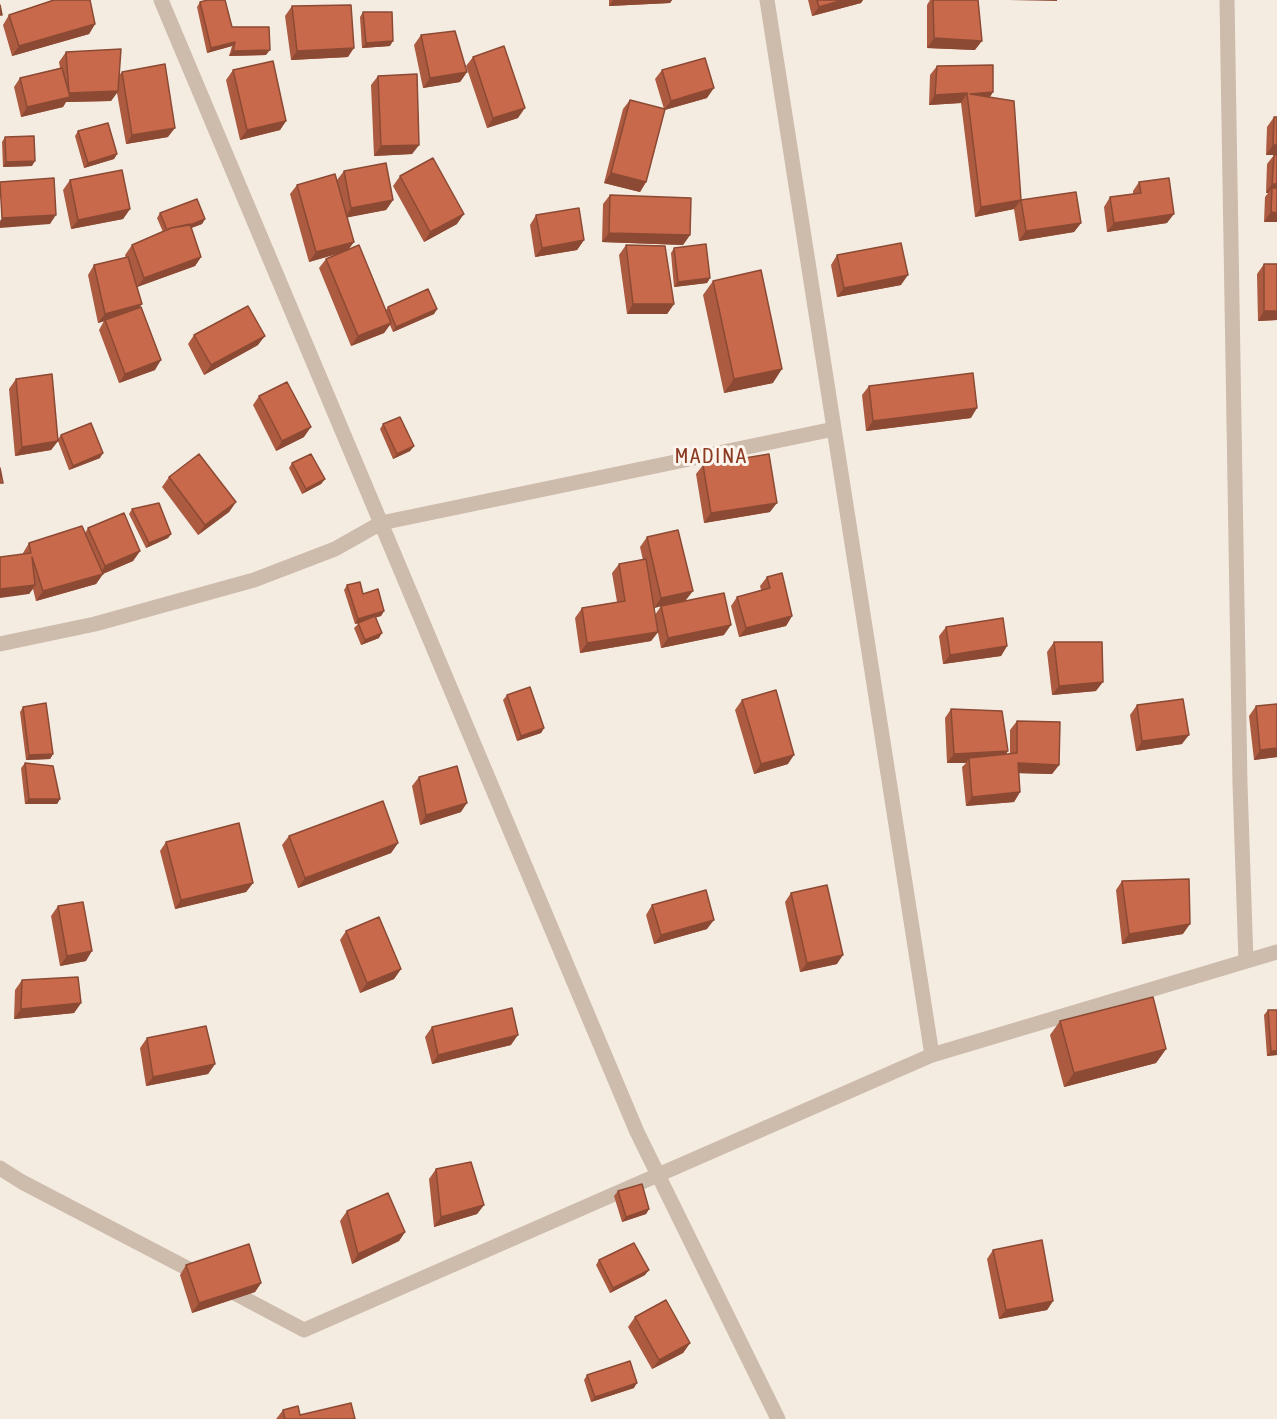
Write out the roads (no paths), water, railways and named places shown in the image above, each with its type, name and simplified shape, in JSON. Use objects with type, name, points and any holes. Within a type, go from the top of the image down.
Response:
[{"type":"street","points":[[161,0],[637,1132],[778,1419]]},
{"type":"street","points":[[767,0],[932,1055]]},
{"type":"street","points":[[1227,0],[1240,784],[1246,962]]},
{"type":"street","points":[[0,644],[95,624],[254,580],[335,549],[381,523],[834,429]]},
{"type":"street","points":[[0,1168],[22,1182],[304,1330],[932,1055],[1277,952]]},
{"type":"district","name":"MADINA","points":[[711,456]]}]
